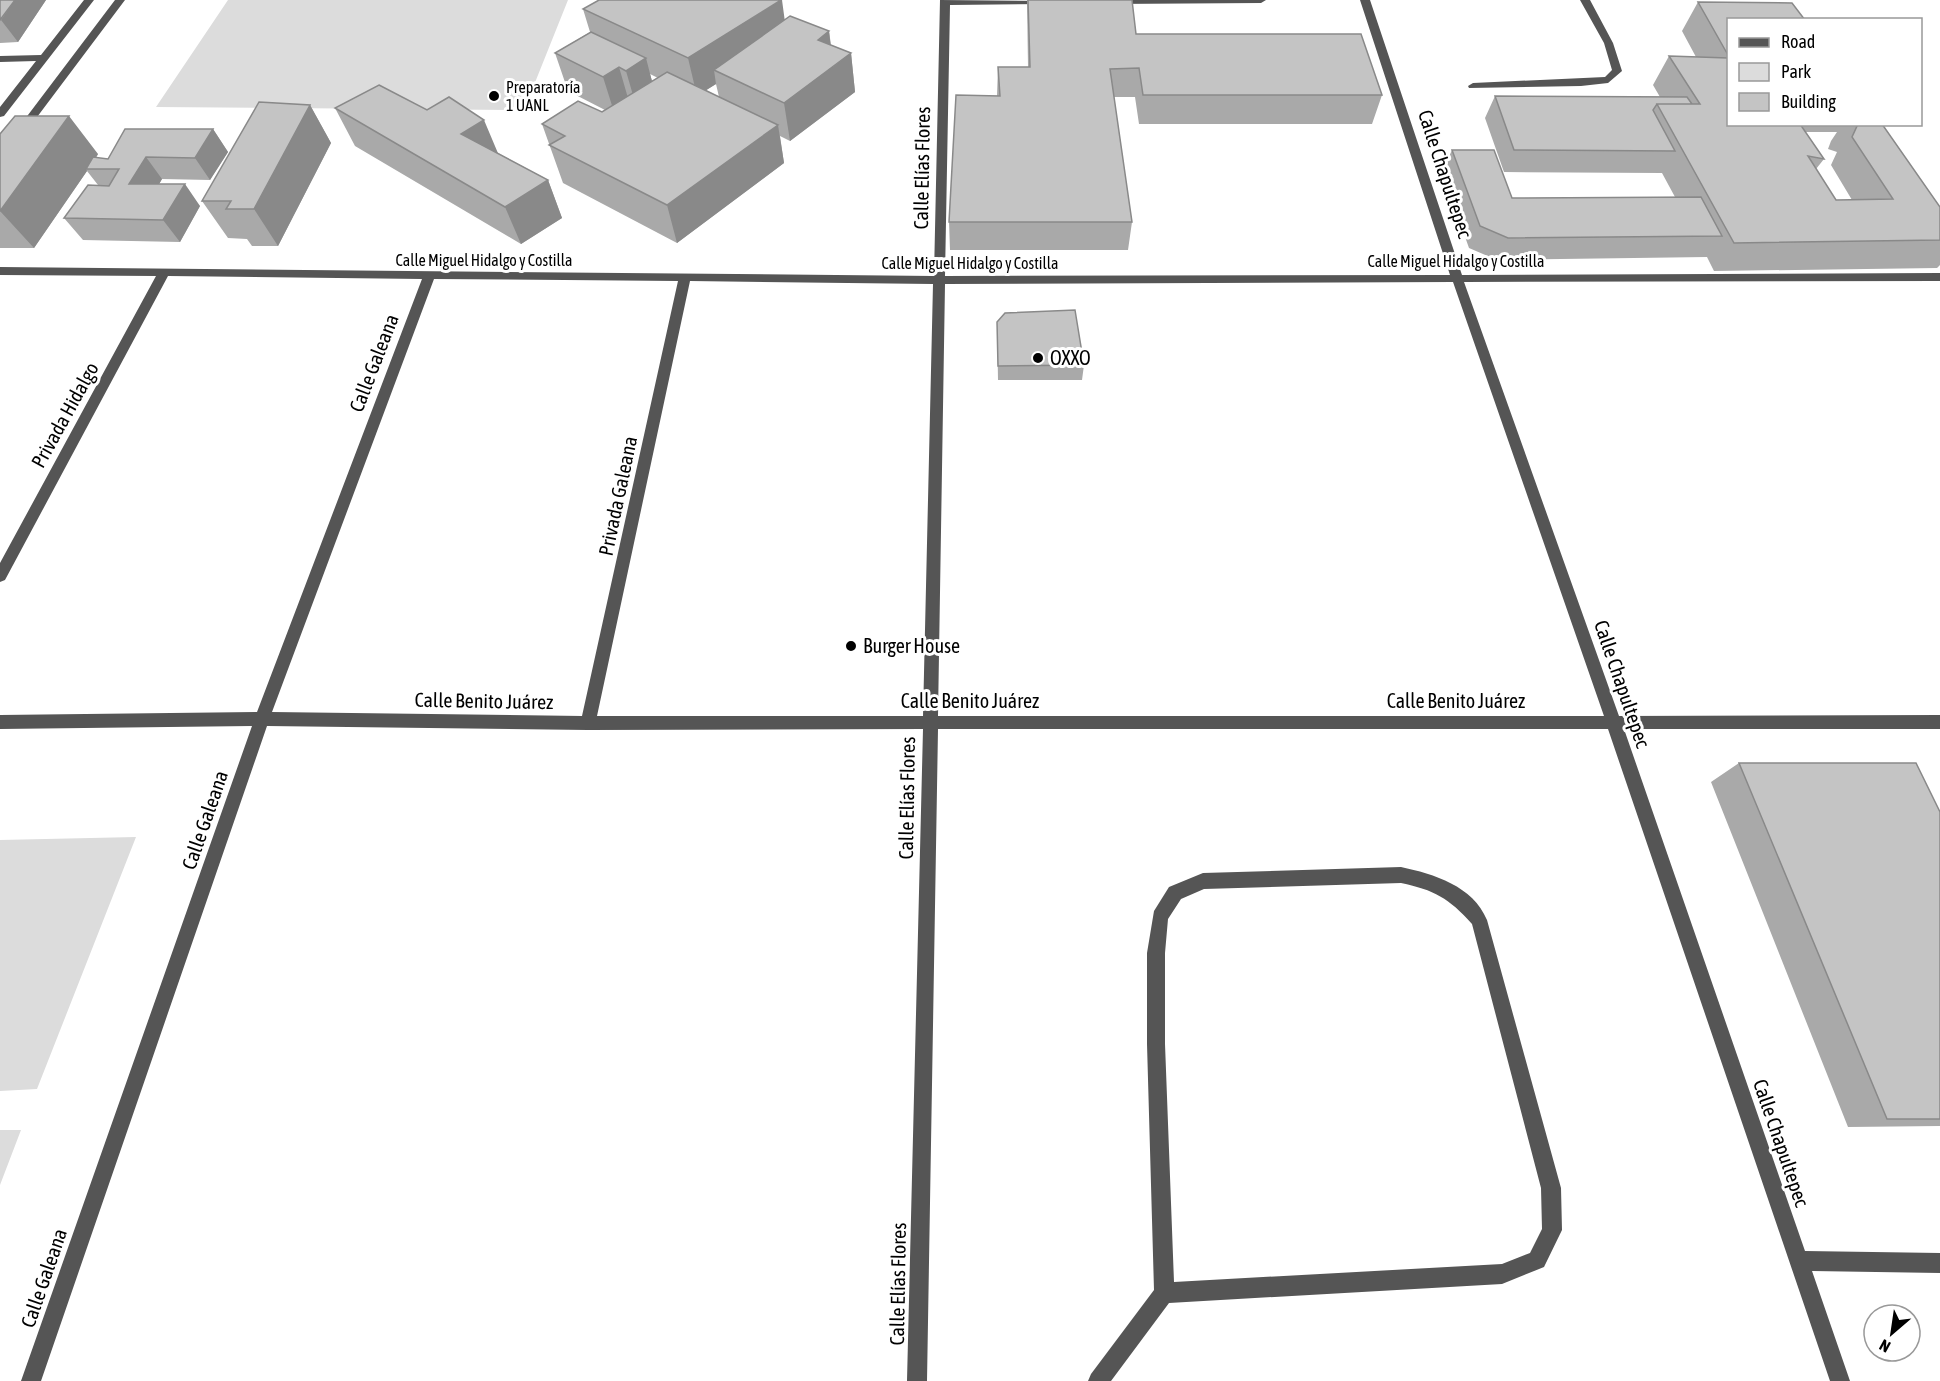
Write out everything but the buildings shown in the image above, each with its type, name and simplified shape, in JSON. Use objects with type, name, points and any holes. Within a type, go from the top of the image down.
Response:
[{"type":"street","points":[[0,114],[89,0]]},
{"type":"street","points":[[0,159],[120,0]]},
{"type":"street","points":[[1097,1],[1261,0]]},
{"type":"street","name":"Calle Chapultepec","points":[[1365,0],[1458,278],[1840,1381]]},
{"type":"street","points":[[1473,86],[1608,80],[1617,71],[1614,55],[1599,22],[1585,0]]},
{"type":"street","points":[[945,1],[1062,1]]},
{"type":"street","name":"Calle Elías Flores","points":[[917,1381],[945,1]]},
{"type":"street","points":[[0,59],[43,58]]},
{"type":"street","name":"Calle Miguel Hidalgo y Costilla","points":[[0,271],[941,280],[1940,277]]},
{"type":"street","name":"Privada Hidalgo","points":[[0,576],[164,273]]},
{"type":"street","name":"Calle Galeana","points":[[31,1381],[262,719],[429,276]]},
{"type":"street","name":"Privada Galeana","points":[[588,723],[685,278]]},
{"type":"street","name":"Calle Benito Juárez","points":[[0,722],[262,719],[588,723],[1940,722]]},
{"type":"street","points":[[1098,1381],[1164,1293],[1156,1044],[1156,953],[1160,917],[1175,893],[1203,881],[1401,875],[1434,882],[1459,896],[1479,920],[1551,1188],[1552,1230],[1537,1260],[1502,1274],[1164,1293]]},
{"type":"street","points":[[1799,1261],[1940,1263]]},
{"type":"green space","points":[[228,0],[568,0],[524,110],[156,107]]},
{"type":"green space","points":[[136,837],[37,1089],[0,1091],[0,840]]},
{"type":"green space","points":[[0,1130],[21,1130],[0,1185]]},
{"type":"place","name":"Preparatoría 1 UANL","points":[[494,96]]},
{"type":"place","name":"OXXO","points":[[1038,358]]},
{"type":"place","name":"Burger House","points":[[851,646]]}]
